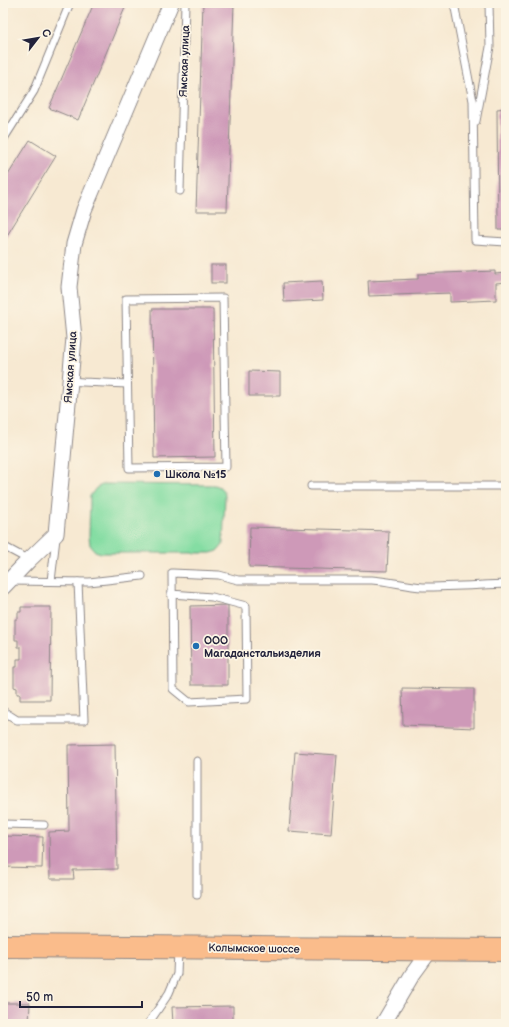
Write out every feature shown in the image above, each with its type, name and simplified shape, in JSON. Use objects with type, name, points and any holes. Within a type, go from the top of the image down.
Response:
[{"type":"highway","name":"Колымское шоссе","points":[[3,946],[506,950]]},
{"type":"street","name":"Ямская улица","points":[[56,534],[74,338],[69,287],[74,244],[84,210],[172,3]]},
{"type":"street","points":[[6,584],[56,534]]},
{"type":"street","points":[[384,1024],[412,975],[431,949]]},
{"type":"lane","points":[[3,140],[34,91],[70,3]]},
{"type":"lane","name":"Ямская улица","points":[[180,191],[185,3]]},
{"type":"lane","points":[[454,3],[473,101],[475,240],[506,242]]},
{"type":"lane","points":[[473,137],[490,47],[489,3]]},
{"type":"lane","points":[[223,298],[226,467],[129,468],[127,384],[126,300],[223,298]]},
{"type":"lane","points":[[70,381],[127,384]]},
{"type":"lane","points":[[311,486],[506,486]]},
{"type":"lane","name":"Ямская улица","points":[[51,582],[56,534]]},
{"type":"lane","points":[[3,546],[29,560]]},
{"type":"lane","points":[[171,594],[212,597],[246,606],[247,699],[189,702],[173,690],[171,594],[172,574],[219,575],[238,580],[383,580],[423,587],[506,584]]},
{"type":"lane","points":[[6,584],[89,582],[142,576]]},
{"type":"lane","points":[[3,712],[17,720],[84,720],[78,582]]},
{"type":"lane","points":[[197,761],[197,895]]},
{"type":"lane","points":[[3,824],[44,825]]},
{"type":"lane","points":[[148,1024],[169,993],[177,974],[178,948]]},
{"type":"green space","points":[[104,484],[215,485],[219,487],[223,490],[225,495],[223,545],[218,551],[211,553],[101,553],[95,551],[90,545],[89,536],[90,496],[96,488]]},
{"type":"building","points":[[94,3],[127,3],[78,120],[49,108]]},
{"type":"building","points":[[203,3],[234,3],[227,211],[196,211]]},
{"type":"building","points":[[506,108],[506,230],[498,230],[497,109]]},
{"type":"building","points":[[30,140],[56,156],[3,242],[3,183]]},
{"type":"building","points":[[211,265],[226,265],[226,283],[211,283]]},
{"type":"building","points":[[495,271],[495,274],[506,273],[506,282],[496,283],[496,300],[450,302],[450,293],[369,296],[368,281],[418,279],[418,274]]},
{"type":"building","points":[[322,281],[323,300],[284,302],[283,283]]},
{"type":"building","points":[[152,309],[213,309],[215,457],[154,458]]},
{"type":"building","points":[[249,371],[280,372],[280,396],[249,396]]},
{"type":"building","points":[[250,527],[389,531],[387,571],[249,567]]},
{"type":"building","points":[[228,605],[228,685],[191,685],[190,606]]},
{"type":"building","points":[[21,607],[51,607],[50,700],[20,700],[20,694],[17,694],[17,688],[14,687],[14,667],[17,667],[17,659],[21,659],[21,647],[18,647],[18,640],[15,640],[15,619],[18,619],[18,612],[21,612]]},
{"type":"building","points":[[402,688],[474,689],[474,728],[403,725]]},
{"type":"building","points":[[115,744],[117,869],[73,870],[74,879],[50,879],[49,832],[69,831],[68,745]]},
{"type":"building","points":[[295,752],[337,755],[331,834],[289,831]]},
{"type":"building","points":[[3,836],[43,837],[42,868],[3,867]]},
{"type":"building","points":[[3,1003],[30,1003],[29,1024],[3,1024]]},
{"type":"building","points":[[233,1006],[233,1024],[173,1024],[172,1007]]},
{"type":"place","name":"Школа №15","points":[[157,474]]},
{"type":"place","name":"ООО Магаданстальизделия","points":[[196,646]]}]
